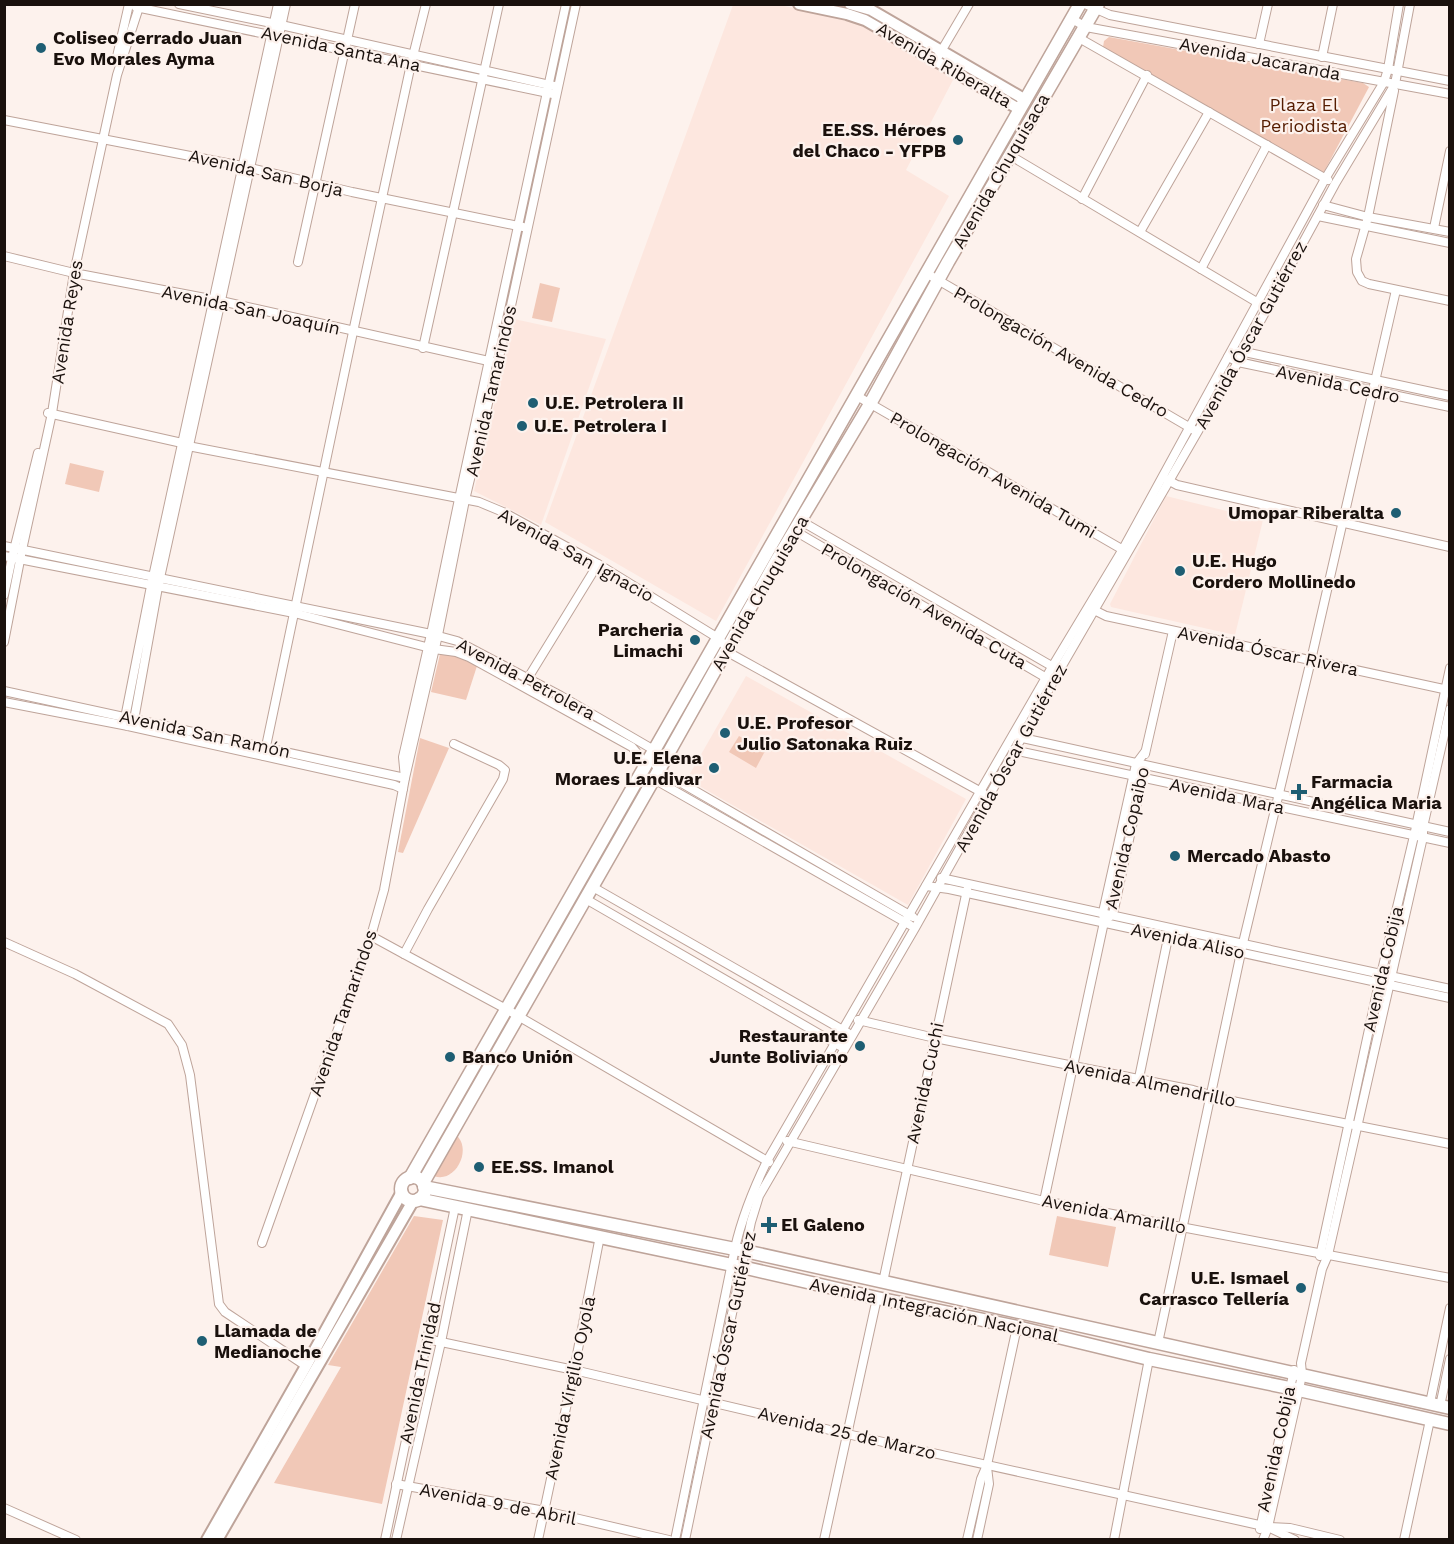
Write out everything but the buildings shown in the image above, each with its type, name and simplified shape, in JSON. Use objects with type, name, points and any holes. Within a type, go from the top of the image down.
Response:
[{"type":"main road","name":"Avenida Riberalta","points":[[799,4],[847,14],[870,11]]},
{"type":"main road","name":"Avenida Riberalta","points":[[850,4],[870,11],[939,56],[1022,104]]},
{"type":"main road","name":"Avenida Chuquisaca","points":[[424,1185],[517,1016],[727,648],[772,555],[856,396],[1080,4]]},
{"type":"main road","name":"Avenida Chuquisaca","points":[[410,1178],[718,638],[772,555],[798,526],[870,404],[938,280],[1083,32],[1093,6]]},
{"type":"main road","points":[[207,1539],[402,1192],[402,1185],[410,1178],[417,1178],[424,1185],[424,1194],[416,1200],[217,1539]]},
{"type":"main road","name":"Avenida Integración Nacional","points":[[424,1185],[740,1250],[1158,1342],[1298,1370],[1440,1405]]},
{"type":"main road","points":[[402,1192],[406,1198],[416,1200]]},
{"type":"main road","name":"Avenida Integración Nacional","points":[[416,1200],[600,1236],[1449,1424]]},
{"type":"street","name":"Avenida Santa Ana","points":[[180,4],[208,7],[414,55],[483,75]]},
{"type":"street","points":[[278,4],[278,24]]},
{"type":"street","points":[[217,301],[242,166],[275,35],[286,4]]},
{"type":"street","points":[[298,262],[355,4]]},
{"type":"street","points":[[264,756],[353,332],[426,4]]},
{"type":"street","points":[[423,348],[499,4]]},
{"type":"street","name":"Avenida Tamarindos","points":[[262,1242],[371,936],[384,890],[404,789],[403,757],[435,634],[493,362],[527,228],[553,90],[566,4]]},
{"type":"street","name":"Avenida Tamarindos","points":[[493,362],[518,226],[576,4]]},
{"type":"street","points":[[939,56],[969,4]]},
{"type":"street","points":[[1259,44],[1268,4]]},
{"type":"street","points":[[1322,57],[1334,4]]},
{"type":"street","name":"Avenida Óscar Gutiérrez","points":[[686,1539],[714,1402],[747,1203],[767,1161],[1013,734],[1056,669],[1126,551],[1325,179],[1384,82],[1399,4]]},
{"type":"street","name":"Avenida Óscar Gutiérrez","points":[[1193,429],[1238,362],[1323,205],[1395,84],[1410,4]]},
{"type":"street","name":"Avenida Santa Ana","points":[[132,5],[411,64],[483,75],[553,90]]},
{"type":"street","name":"Avenida Reyes","points":[[4,595],[12,558],[18,549],[50,413],[73,272],[132,5]]},
{"type":"street","name":"Avenida Jacaranda","points":[[1093,6],[1110,15],[1449,81]]},
{"type":"street","points":[[205,21],[208,7]]},
{"type":"street","name":"Avenida Jacaranda","points":[[1072,19],[1083,32],[1449,94]]},
{"type":"street","points":[[1083,32],[1147,75],[1335,184]]},
{"type":"street","points":[[129,721],[185,445],[250,168],[275,35]]},
{"type":"street","points":[[1082,199],[1147,75]]},
{"type":"street","points":[[1395,84],[1356,259],[1358,272],[1362,281],[1369,284],[1449,301]]},
{"type":"street","points":[[1140,232],[1209,112]]},
{"type":"street","name":"Avenida San Borja","points":[[4,120],[242,166],[527,228]]},
{"type":"street","points":[[1201,269],[1268,145]]},
{"type":"street","points":[[1434,228],[1449,151]]},
{"type":"street","points":[[1011,156],[1268,309]]},
{"type":"street","points":[[1323,205],[1366,221],[1449,243]]},
{"type":"street","points":[[1318,216],[1434,228],[1449,232]]},
{"type":"street","name":"Avenida San Joaquín","points":[[4,256],[493,362]]},
{"type":"street","name":"Prolongación Avenida Cedro","points":[[926,273],[1193,429]]},
{"type":"street","points":[[1158,1342],[1243,943],[1280,794],[1396,290]]},
{"type":"street","name":"Avenida Cedro","points":[[1234,346],[1243,352],[1449,396]]},
{"type":"street","name":"Avenida Cedro","points":[[1228,357],[1238,362],[1449,407]]},
{"type":"street","name":"Prolongación Avenida Tumi","points":[[856,396],[1126,551]]},
{"type":"street","name":"Avenida San Ignacio","points":[[50,413],[185,445],[325,474],[479,502],[503,512],[598,564],[718,638],[733,655],[989,797]]},
{"type":"street","points":[[1165,479],[1177,485],[1449,547]]},
{"type":"street","name":"Prolongación Avenida Cuta","points":[[798,526],[1056,669]]},
{"type":"street","name":"Prolongación Avenida Cuta","points":[[798,526],[1049,680]]},
{"type":"street","name":"Avenida Petrolera","points":[[4,546],[156,582]]},
{"type":"street","name":"Avenida Reyes","points":[[4,642],[12,558]]},
{"type":"street","name":"Avenida Petrolera","points":[[12,558],[156,582],[295,610],[435,634],[457,641],[528,678],[654,750]]},
{"type":"street","points":[[528,678],[598,564]]},
{"type":"street","name":"Avenida Óscar Rivera","points":[[1092,609],[1106,616],[1447,690]]},
{"type":"street","name":"Avenida Petrolera","points":[[295,610],[469,657],[632,747],[647,763],[648,773],[656,775]]},
{"type":"street","name":"Avenida Copaibo","points":[[1104,922],[1113,914],[1143,778],[1145,752],[1173,631]]},
{"type":"street","name":"Avenida Cobija","points":[[1322,1269],[1319,1253],[1390,981],[1423,837],[1420,826],[1447,690],[1449,668]]},
{"type":"street","name":"Avenida Óscar Gutiérrez","points":[[740,1250],[759,1196],[1022,740],[1049,680]]},
{"type":"street","name":"Avenida San Ramón","points":[[4,691],[404,789]]},
{"type":"street","points":[[551,704],[556,694]]},
{"type":"street","name":"Avenida San Ramón","points":[[4,702],[129,721],[266,747],[405,778]]},
{"type":"street","name":"Avenida Cobija","points":[[1262,1539],[1298,1370],[1322,1269],[1328,1255],[1380,979],[1414,836],[1420,826],[1449,709]]},
{"type":"street","name":"Avenida Mara","points":[[1013,734],[1022,740],[1449,832]]},
{"type":"street","points":[[404,954],[503,779],[505,770],[499,765],[454,744]]},
{"type":"street","name":"Avenida Mara","points":[[1006,747],[1015,751],[1449,843]]},
{"type":"street","points":[[654,750],[656,775],[917,925]]},
{"type":"street","name":"Avenida Copaibo","points":[[1044,1201],[1133,776],[1136,764],[1145,752]]},
{"type":"street","name":"Avenida Aliso","points":[[932,876],[967,889],[1241,952],[1390,981],[1449,989]]},
{"type":"street","points":[[591,886],[852,1035]]},
{"type":"street","name":"Avenida Aliso","points":[[926,886],[967,889],[1113,914],[1243,943],[1380,979]]},
{"type":"street","name":"Avenida Cuchi","points":[[883,1282],[967,889]]},
{"type":"street","points":[[584,898],[844,1049]]},
{"type":"street","points":[[1138,1078],[1170,927]]},
{"type":"street","points":[[371,936],[506,1009],[776,1166]]},
{"type":"street","points":[[4,942],[75,974],[168,1024],[182,1045],[190,1075],[219,1304],[225,1312],[306,1366]]},
{"type":"street","name":"Avenida Aliso","points":[[1390,981],[1449,998]]},
{"type":"street","name":"Avenida Almendrillo","points":[[852,1016],[860,1022],[1449,1144]]},
{"type":"street","name":"Avenida Amarillo","points":[[780,1140],[1044,1201],[1449,1278]]},
{"type":"street","name":"Avenida Trinidad","points":[[385,1539],[455,1207]]},
{"type":"street","name":"Avenida Trinidad","points":[[396,1539],[441,1342],[468,1209]]},
{"type":"street","name":"Avenida Virgilio Oyola","points":[[538,1539],[600,1236]]},
{"type":"street","name":"Avenida Óscar Gutiérrez","points":[[675,1539],[737,1266]]},
{"type":"street","points":[[824,1539],[877,1299]]},
{"type":"street","points":[[1440,1405],[1449,1308]]},
{"type":"street","points":[[968,1539],[1017,1328]]},
{"type":"street","name":"Avenida 25 de Marzo","points":[[427,1340],[574,1370],[847,1434],[1264,1526],[1290,1528],[1340,1539]]},
{"type":"street","points":[[1114,1539],[1149,1359]]},
{"type":"street","points":[[1440,1405],[1449,1359]]},
{"type":"street","points":[[1404,1539],[1430,1420]]},
{"type":"street","points":[[977,1539],[989,1484],[987,1465]]},
{"type":"street","name":"Avenida 9 de Abril","points":[[396,1484],[544,1511],[669,1539]]},
{"type":"street","points":[[4,1508],[76,1539]]},
{"type":"street","name":"Avenida 25 de Marzo","points":[[1264,1526],[1295,1539]]},
{"type":"shaded area","points":[[733,5],[780,5],[862,23],[954,78],[906,170],[949,196],[716,621],[545,522]]},
{"type":"shaded area","points":[[514,319],[606,339],[541,525],[474,491]]},
{"type":"shaded area","points":[[1166,496],[1263,520],[1235,635],[1111,607],[1110,604]]},
{"type":"shaded area","points":[[746,676],[966,799],[908,905],[687,779]]},
{"type":"green space","name":"Plaza El Periodista","points":[[1109,37],[1363,83],[1369,87],[1324,172],[1320,172],[1103,47],[1104,41]]},
{"type":"green space","points":[[540,283],[560,288],[552,322],[532,318]]},
{"type":"green space","points":[[70,463],[104,471],[99,492],[65,484]]},
{"type":"green space","points":[[440,654],[456,656],[477,666],[466,700],[431,692]]},
{"type":"green space","points":[[739,736],[765,751],[756,768],[729,752]]},
{"type":"green space","points":[[420,738],[449,748],[403,853],[398,852]]},
{"type":"green space","points":[[456,1135],[463,1148],[459,1164],[449,1175],[434,1176],[435,1171]]},
{"type":"green space","points":[[414,1216],[443,1220],[382,1504],[274,1483],[341,1367],[328,1365]]},
{"type":"green space","points":[[1057,1216],[1116,1227],[1108,1267],[1049,1255]]},
{"type":"place","name":"Coliseo Cerrado Juan Evo Morales Ayma","points":[[41,48]]},
{"type":"place","name":"EE.SS. Héroes del Chaco - YFPB","points":[[958,140]]},
{"type":"place","name":"U.E. Petrolera II","points":[[533,403]]},
{"type":"place","name":"U.E. Petrolera I","points":[[522,426]]},
{"type":"place","name":"Umopar Riberalta","points":[[1396,513]]},
{"type":"place","name":"U.E. Hugo Cordero Mollinedo","points":[[1180,571]]},
{"type":"place","name":"Parcheria Limachi","points":[[695,640]]},
{"type":"place","name":"U.E. Profesor Julio Satonaka Ruiz","points":[[725,733]]},
{"type":"place","name":"U.E. Elena Moraes Landivar","points":[[714,768]]},
{"type":"place","name":"Farmacia Angélica Maria","points":[[1299,792]]},
{"type":"place","name":"Mercado Abasto","points":[[1175,856]]},
{"type":"place","name":"Restaurante Junte Boliviano","points":[[860,1046]]},
{"type":"place","name":"Banco Unión","points":[[450,1057]]},
{"type":"place","name":"EE.SS. Imanol","points":[[479,1167]]},
{"type":"place","name":"El Galeno","points":[[769,1225]]},
{"type":"place","name":"U.E. Ismael Carrasco Tellería","points":[[1301,1288]]},
{"type":"place","name":"Llamada de Medianoche","points":[[202,1341]]}]
